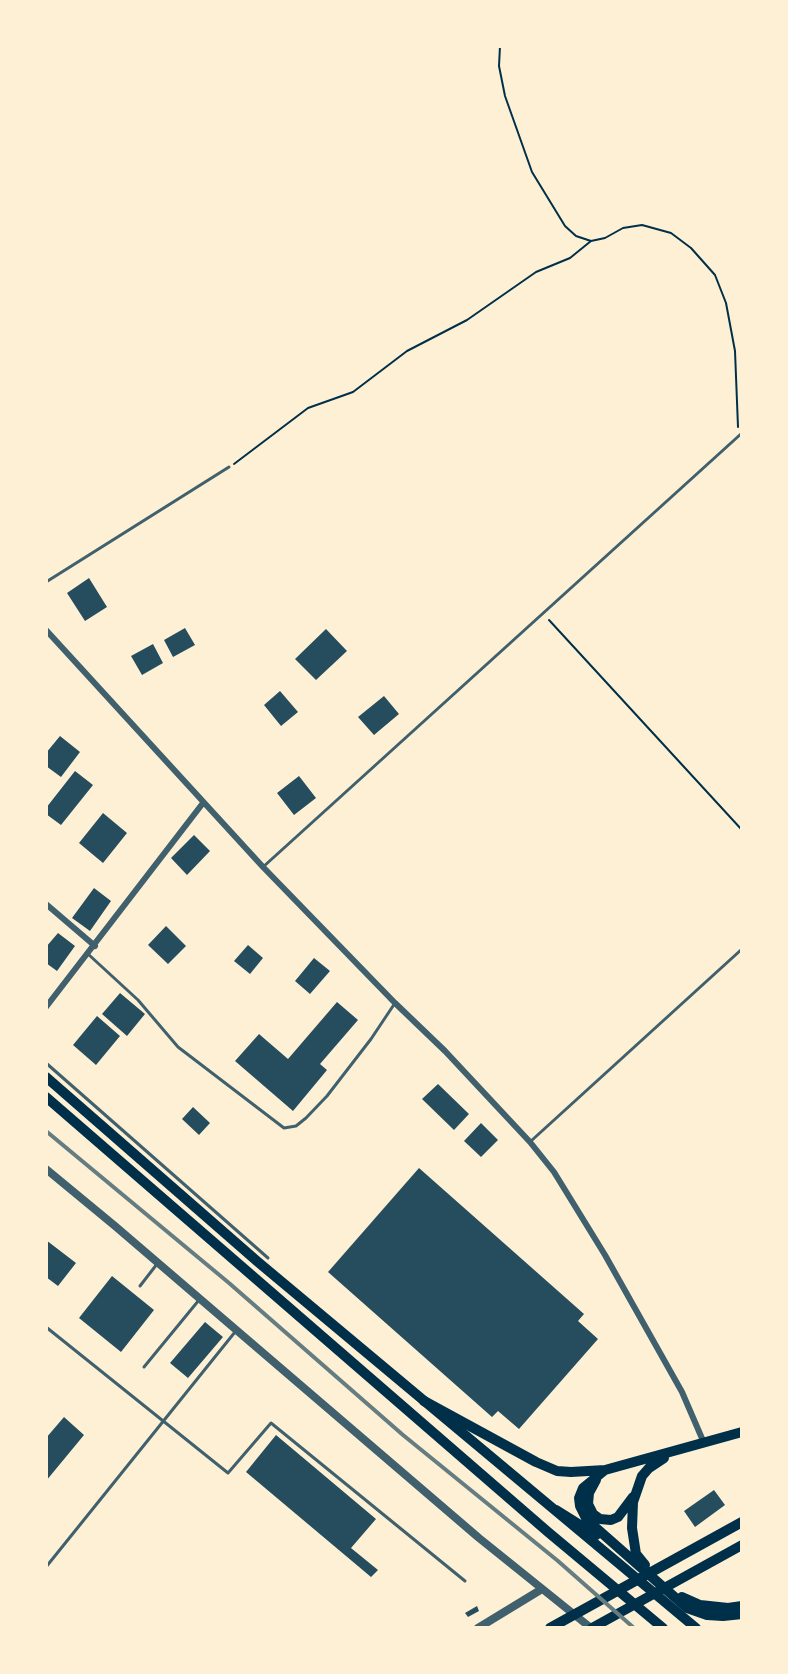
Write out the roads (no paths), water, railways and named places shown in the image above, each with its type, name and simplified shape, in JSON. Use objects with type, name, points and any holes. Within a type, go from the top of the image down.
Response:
[{"type":"main road","points":[[46,1077],[263,1260],[365,1352],[696,1628]]},
{"type":"main road","points":[[46,1098],[548,1532],[663,1628]]},
{"type":"main road","points":[[424,1401],[547,1467],[571,1472],[602,1472],[741,1432]]},
{"type":"main road","points":[[636,1554],[632,1516],[635,1494],[642,1476],[649,1468],[672,1453]]},
{"type":"main road","points":[[602,1472],[592,1486],[588,1498],[590,1509],[600,1519],[611,1520],[618,1517],[635,1494]]},
{"type":"main road","points":[[602,1472],[584,1488],[579,1498],[587,1520],[682,1604],[693,1611],[723,1616],[741,1614]]},
{"type":"main road","points":[[556,1510],[620,1549],[636,1554],[669,1586],[692,1602],[714,1607],[741,1606]]},
{"type":"main road","points":[[550,1628],[741,1522]]},
{"type":"main road","points":[[591,1628],[741,1545]]},
{"type":"street","points":[[46,630],[263,867],[530,1142],[554,1172],[605,1255],[682,1392],[704,1443]]},
{"type":"street","points":[[46,1007],[203,803]]},
{"type":"street","points":[[46,904],[94,946]]},
{"type":"street","points":[[46,1169],[479,1538],[591,1628]]},
{"type":"street","points":[[478,1628],[542,1589]]},
{"type":"lane","points":[[263,867],[740,435]]},
{"type":"lane","points":[[46,582],[229,467]]},
{"type":"lane","points":[[530,1142],[741,950]]},
{"type":"lane","points":[[88,954],[138,999],[178,1047],[284,1128],[296,1126],[313,1111],[371,1039],[395,1003]]},
{"type":"lane","points":[[46,1062],[263,1260]]},
{"type":"lane","points":[[140,1286],[158,1263]]},
{"type":"lane","points":[[144,1367],[200,1299]]},
{"type":"lane","points":[[47,1327],[228,1473],[271,1423],[465,1581]]},
{"type":"lane","points":[[46,1567],[237,1330]]},
{"type":"railway","points":[[46,1131],[229,1283],[403,1435],[558,1561],[634,1628]]}]
